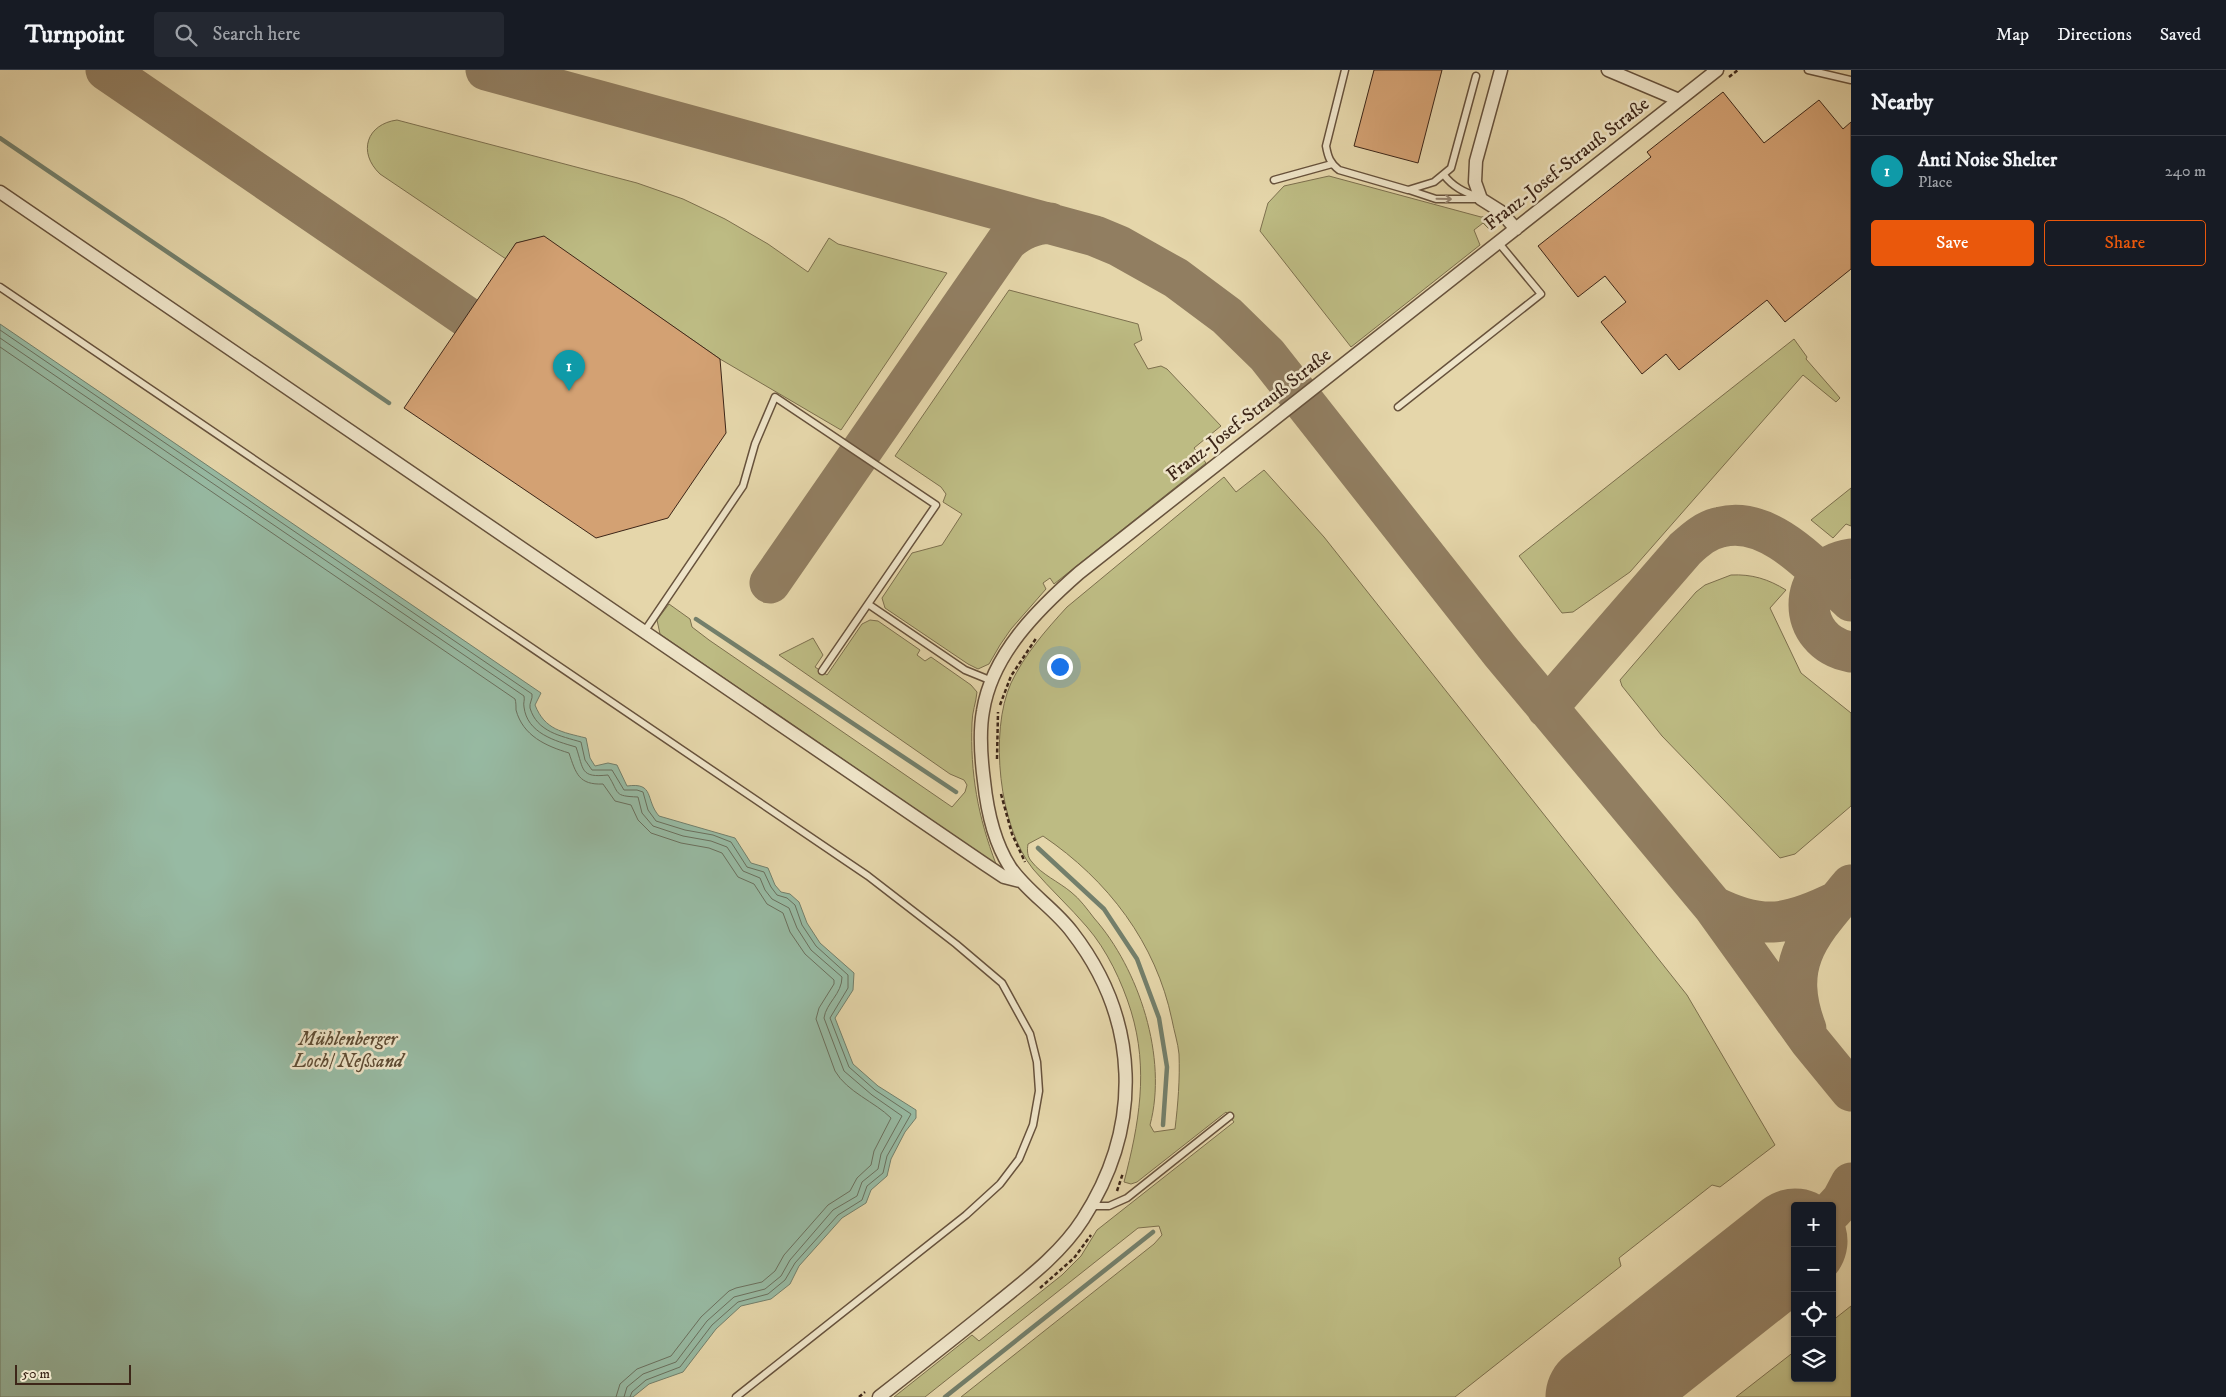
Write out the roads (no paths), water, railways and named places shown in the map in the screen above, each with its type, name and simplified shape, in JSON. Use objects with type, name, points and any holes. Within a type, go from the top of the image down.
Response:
[{"type":"street","points":[[1501,70],[1476,162],[1475,182],[1481,199],[1500,211],[1516,229]]},
{"type":"street","points":[[1608,70],[1679,100]]},
{"type":"street","name":"Franz-Josef-Strauß Straße","points":[[1020,880],[1002,853],[986,800],[981,725],[983,708],[992,681],[1012,644],[1034,616],[1057,593],[1717,70]]},
{"type":"street","points":[[0,192],[983,864],[1004,877],[1020,880],[1059,917],[1092,960],[1107,991],[1122,1041],[1125,1060],[1126,1092],[1123,1123],[1109,1172],[1091,1206],[1071,1236],[1024,1281],[879,1397]]},
{"type":"lane","points":[[1345,70],[1326,146],[1332,164],[1339,170],[1436,199],[1481,199]]},
{"type":"lane","points":[[1808,70],[1851,80]]},
{"type":"lane","points":[[1408,190],[1434,182],[1451,168],[1476,76]]},
{"type":"lane","points":[[1274,180],[1332,164]]},
{"type":"lane","points":[[1444,175],[1450,183],[1459,189],[1481,199]]},
{"type":"lane","points":[[1398,408],[1541,294],[1498,242]]},
{"type":"lane","points":[[0,287],[868,876],[956,944],[1002,983],[1030,1034],[1037,1062],[1039,1091],[1032,1125],[1019,1159],[1000,1184],[966,1216],[736,1397]]},
{"type":"lane","points":[[644,632],[742,486],[775,397],[936,505],[822,671]]},
{"type":"lane","points":[[868,604],[965,670],[992,681]]},
{"type":"lane","points":[[1091,1206],[1109,1206],[1127,1198],[1230,1116]]},
{"type":"water","name":"Mühlenberger Loch/ Neßsand","points":[[0,324],[541,693],[535,705],[544,720],[562,732],[586,738],[590,758],[595,766],[608,763],[617,765],[627,786],[636,785],[646,790],[659,816],[735,838],[751,863],[768,868],[775,885],[781,892],[790,894],[799,902],[807,923],[820,943],[854,973],[853,990],[835,1018],[853,1064],[878,1086],[916,1110],[916,1118],[905,1132],[891,1159],[887,1176],[871,1190],[866,1203],[842,1218],[799,1266],[790,1284],[771,1299],[741,1306],[716,1329],[683,1372],[649,1384],[633,1397],[0,1397]]},
{"type":"waterway","points":[[0,138],[389,403]]},
{"type":"waterway","points":[[696,619],[956,792]]},
{"type":"waterway","points":[[1038,848],[1104,909],[1137,959],[1159,1018],[1167,1067],[1163,1125]]},
{"type":"waterway","points":[[945,1397],[1153,1232]]},
{"type":"place","name":"Anti Noise Shelter","points":[[569,391]]}]
